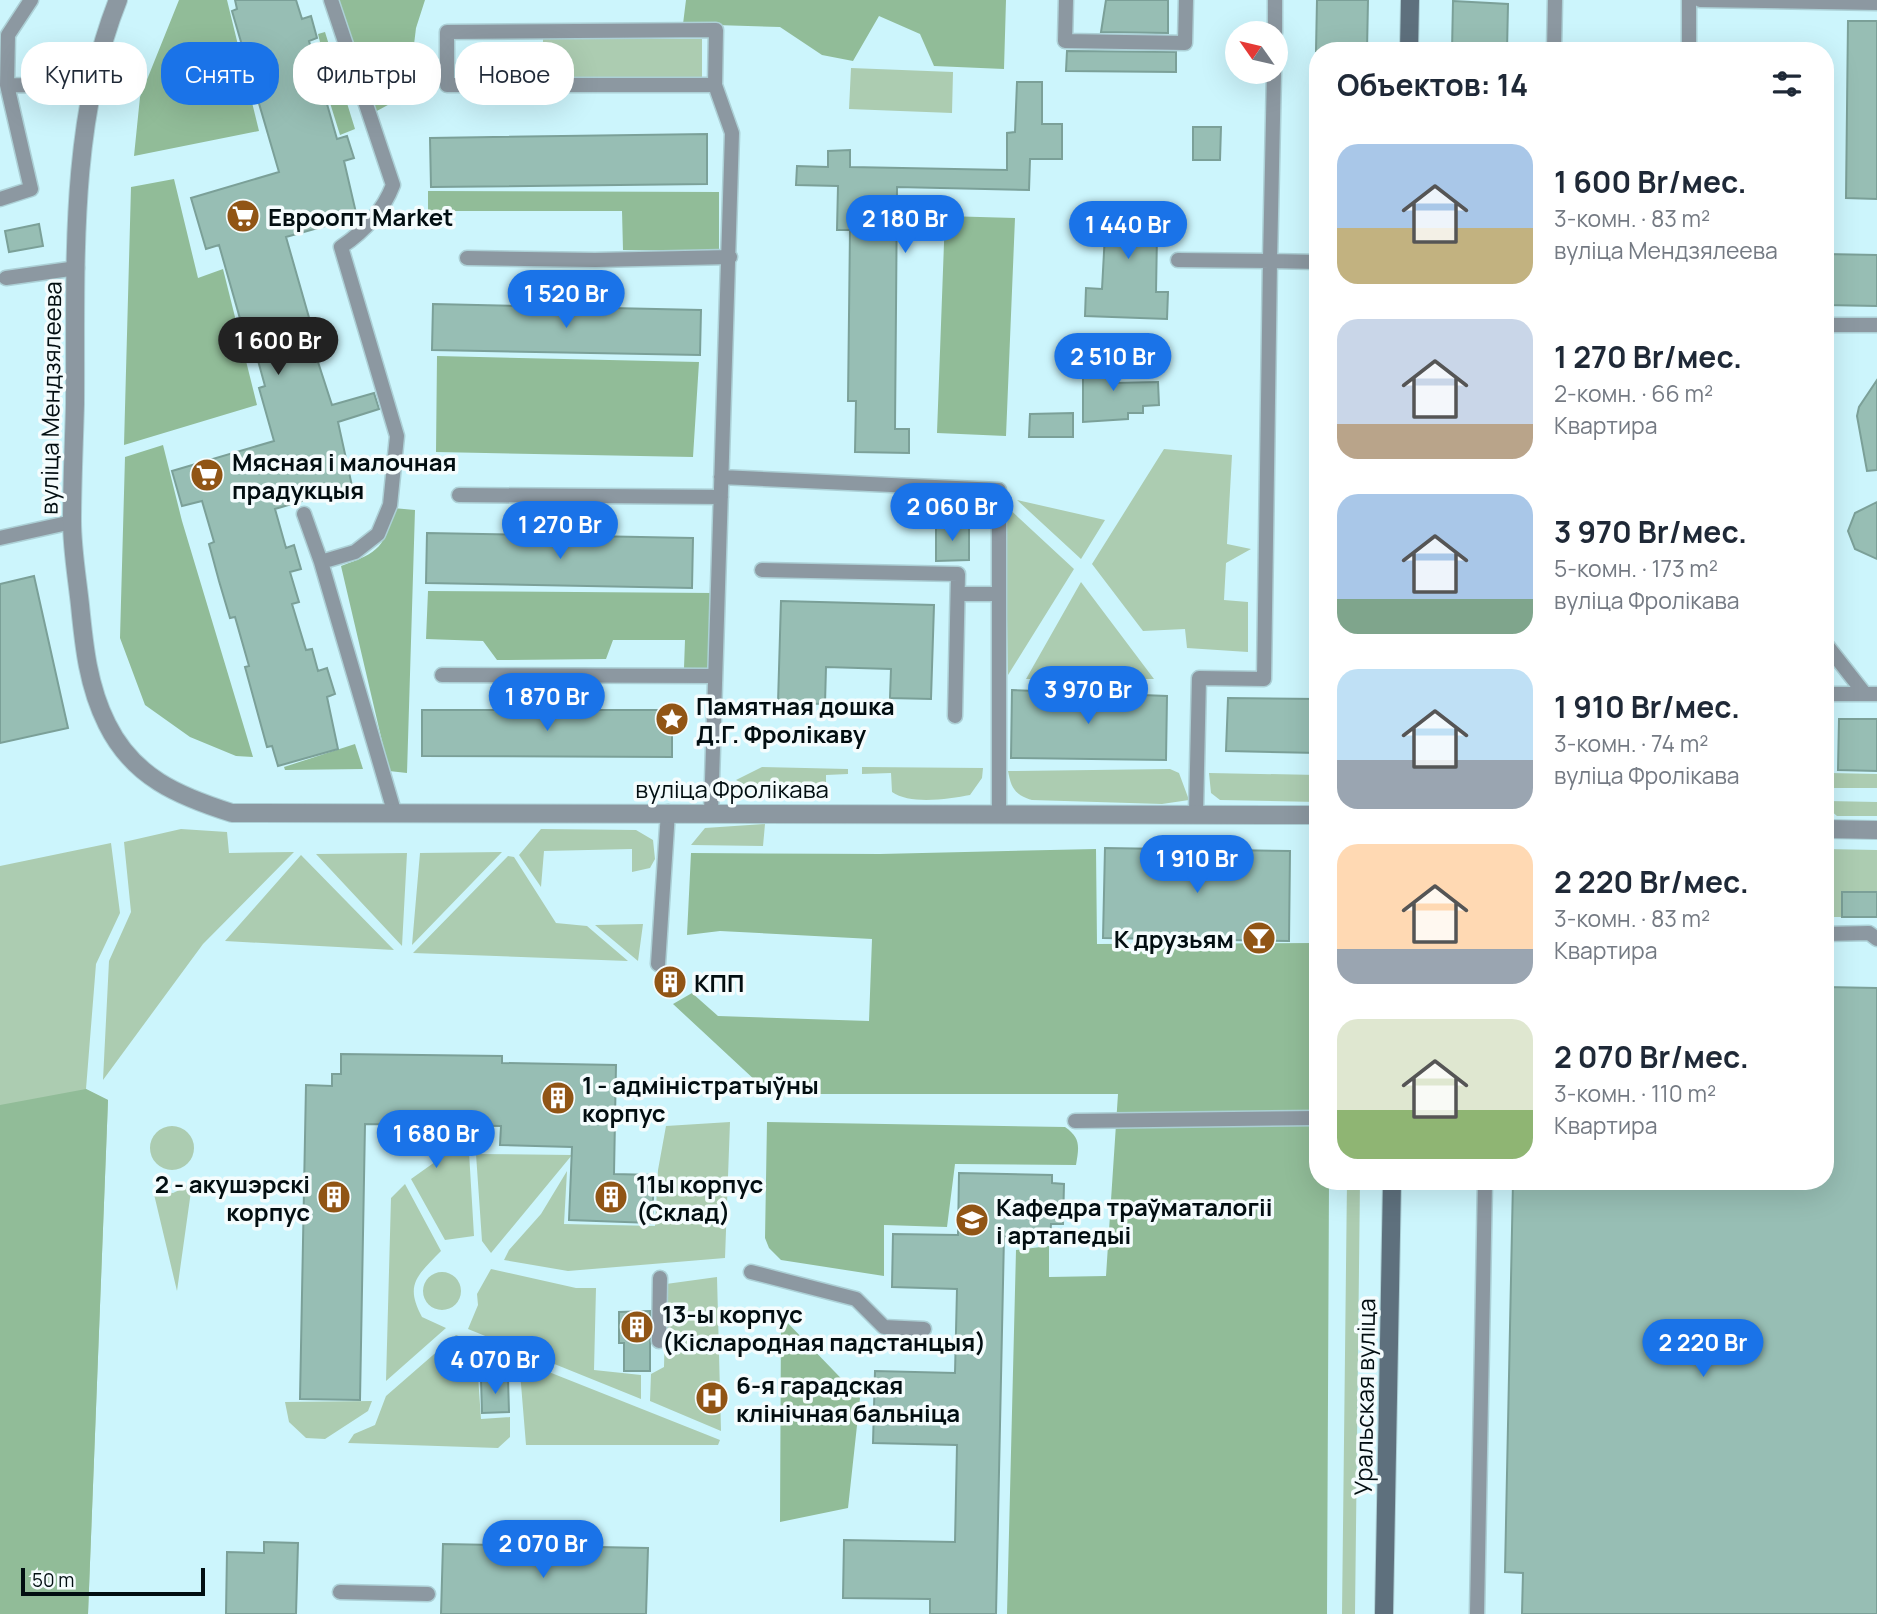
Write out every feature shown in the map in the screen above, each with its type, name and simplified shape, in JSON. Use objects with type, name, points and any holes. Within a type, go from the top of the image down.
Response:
[{"type":"street","name":"вуліца Мендзялеева","points":[[102,42],[118,0]]},
{"type":"street","points":[[1409,42],[1410,0]]},
{"type":"street","name":"вуліца Мендзялеева","points":[[90,105],[80,187],[72,522],[84,648],[92,687],[113,733],[124,750],[153,781]]},
{"type":"street","name":"вуліца Фролікава","points":[[153,781],[189,800],[232,813],[394,811],[1309,815]]},
{"type":"street","points":[[1834,829],[1877,830]]},
{"type":"street","name":"Уральская вуліца","points":[[1384,1614],[1392,1190]]},
{"type":"lane","points":[[0,199],[31,189],[7,85],[8,35],[31,0]]},
{"type":"lane","points":[[321,562],[355,552],[378,534],[390,505],[397,436],[341,247],[376,216],[386,204],[393,185],[331,0]]},
{"type":"lane","points":[[1066,0],[1065,41],[1185,43],[1186,0]]},
{"type":"lane","points":[[1275,0],[1275,21]]},
{"type":"lane","points":[[1554,42],[1555,0]]},
{"type":"lane","points":[[1689,0],[1689,42]]},
{"type":"lane","points":[[1700,0],[1877,3]]},
{"type":"lane","points":[[712,813],[732,133],[715,85],[716,30],[447,32],[447,85],[715,85]]},
{"type":"lane","points":[[1196,813],[1199,678],[1264,679],[1274,84]]},
{"type":"lane","points":[[7,85],[21,85]]},
{"type":"lane","points":[[467,258],[595,260],[730,257]]},
{"type":"lane","points":[[1178,260],[1309,262]]},
{"type":"lane","points":[[6,278],[77,268]]},
{"type":"lane","points":[[1834,324],[1877,324]]},
{"type":"lane","points":[[721,477],[999,490],[999,813]]},
{"type":"lane","points":[[459,495],[721,497]]},
{"type":"lane","points":[[304,514],[321,562],[394,811]]},
{"type":"lane","points":[[0,538],[72,522]]},
{"type":"lane","points":[[762,570],[958,574],[955,716]]},
{"type":"lane","points":[[958,594],[999,594]]},
{"type":"lane","points":[[1834,653],[1871,694]]},
{"type":"lane","points":[[442,675],[715,676]]},
{"type":"lane","points":[[1834,694],[1871,694]]},
{"type":"lane","points":[[658,964],[668,812]]},
{"type":"lane","points":[[1834,934],[1869,933],[1877,939]]},
{"type":"lane","points":[[1075,1121],[1309,1118]]},
{"type":"lane","points":[[1477,1614],[1485,1190]]},
{"type":"lane","points":[[751,1272],[856,1299],[884,1327],[924,1329]]},
{"type":"lane","points":[[659,1341],[660,1278]]},
{"type":"lane","points":[[340,1592],[428,1594]]},
{"type":"green space","points":[[179,0],[227,0],[237,42],[162,42]]},
{"type":"green space","points":[[339,0],[425,0],[414,42],[352,42]]},
{"type":"green space","points":[[686,0],[1006,0],[1004,69],[934,66],[920,34],[879,16],[853,61],[822,55],[780,27],[683,24]]},
{"type":"green space","points":[[325,32],[328,42],[320,42],[318,34]]},
{"type":"green space","points":[[543,39],[702,39],[702,78],[574,78],[574,42],[543,42]]},
{"type":"green space","points":[[161,45],[161,105],[253,105],[259,131],[134,156],[139,105],[147,105],[147,80]]},
{"type":"green space","points":[[851,68],[953,72],[952,113],[849,109]]},
{"type":"green space","points":[[331,105],[348,105],[355,129],[340,135]]},
{"type":"green space","points":[[373,105],[388,105],[375,112]]},
{"type":"green space","points":[[174,179],[198,278],[223,269],[257,405],[124,445],[131,187]]},
{"type":"green space","points":[[428,191],[719,192],[719,251],[623,250],[622,211],[428,211]]},
{"type":"green space","points":[[945,216],[1015,218],[1006,436],[937,433]]},
{"type":"green space","points":[[437,356],[699,362],[693,457],[436,452]]},
{"type":"green space","points":[[163,445],[182,521],[253,757],[236,756],[190,737],[145,705],[120,638],[125,457]]},
{"type":"green space","points":[[1164,449],[1232,455],[1227,544],[1251,549],[1226,563],[1224,600],[1248,602],[1248,652],[1187,648],[1185,629],[1143,631],[1092,564]]},
{"type":"green space","points":[[1017,500],[1105,520],[1081,559]]},
{"type":"green space","points":[[1005,505],[1074,569],[1008,675]]},
{"type":"green space","points":[[393,508],[415,510],[407,773],[389,771],[341,566],[364,557],[379,546],[387,531]]},
{"type":"green space","points":[[1081,582],[1154,679],[1026,679]]},
{"type":"green space","points":[[428,591],[714,593],[711,669],[684,668],[685,640],[613,640],[606,659],[497,660],[483,641],[426,639]]},
{"type":"green space","points":[[355,744],[363,769],[285,770],[284,767]]},
{"type":"green space","points":[[762,767],[848,769],[848,774],[826,775],[826,793],[766,796],[736,780]]},
{"type":"green space","points":[[862,767],[983,768],[982,778],[970,795],[919,800],[892,792],[891,773],[862,774]]},
{"type":"green space","points":[[1170,769],[1179,773],[1189,800],[1162,804],[1032,800],[1021,796],[1015,790],[1008,771]]},
{"type":"green space","points":[[1209,773],[1309,775],[1309,802],[1220,800],[1211,793]]},
{"type":"green space","points":[[1834,773],[1877,774],[1877,788],[1834,788]]},
{"type":"green space","points":[[1834,801],[1877,802],[1877,816],[1837,816],[1834,813]]},
{"type":"green space","points":[[765,824],[763,846],[691,845],[705,828]]},
{"type":"green space","points":[[181,829],[227,832],[229,853],[294,852],[203,944],[103,1080],[109,961],[131,912],[124,842]]},
{"type":"green space","points":[[541,829],[636,830],[653,840],[655,859],[650,868],[632,872],[632,849],[544,851],[541,887],[519,855]]},
{"type":"green space","points":[[111,843],[120,913],[96,964],[86,1089],[108,1100],[88,1614],[0,1614],[0,866]]},
{"type":"green space","points":[[1096,849],[1097,944],[1309,943],[1309,1190],[1329,1190],[1327,1614],[1007,1614],[1016,1250],[1049,1246],[1049,1277],[1106,1276],[1118,1094],[770,1094],[673,1004],[692,993],[718,1016],[869,1021],[872,939],[720,931],[687,935],[691,853],[880,854]]},
{"type":"green space","points":[[1834,849],[1877,850],[1877,892],[1842,892],[1842,917],[1834,917]]},
{"type":"green space","points":[[502,852],[412,945],[420,853]]},
{"type":"green space","points":[[407,853],[402,946],[316,854]]},
{"type":"green space","points":[[301,855],[394,950],[225,941]]},
{"type":"green space","points":[[508,856],[514,857],[556,923],[587,926],[628,961],[413,953]]},
{"type":"green space","points":[[643,924],[638,961],[595,925]]},
{"type":"green space","points":[[86,1089],[108,1100],[88,1614],[0,1614],[0,1105]]},
{"type":"green space","points":[[730,1122],[725,1258],[568,1271],[504,1260],[509,1250],[541,1214],[567,1171],[564,1224],[655,1226],[658,1170],[666,1126]]},
{"type":"green space","points":[[767,1122],[1065,1127],[1078,1143],[1078,1153],[1076,1165],[955,1164],[947,1227],[884,1225],[884,1276],[781,1260],[769,1248],[765,1238]]},
{"type":"green space","points":[[172,1126],[187,1133],[194,1148],[187,1163],[172,1170],[157,1163],[150,1148],[157,1133]]},
{"type":"green space","points":[[449,1152],[469,1152],[474,1236],[445,1240],[411,1179]]},
{"type":"green space","points":[[476,1154],[572,1155],[491,1253],[482,1241]]},
{"type":"green space","points":[[192,1184],[177,1291],[153,1190],[173,1193]]},
{"type":"green space","points":[[405,1184],[441,1251],[420,1274],[414,1288],[414,1296],[422,1317],[446,1328],[386,1381],[391,1198]]},
{"type":"green space","points":[[1347,1190],[1360,1190],[1355,1614],[1342,1614]]},
{"type":"green space","points":[[491,1269],[576,1288],[596,1288],[594,1370],[641,1375],[641,1399],[468,1329],[478,1305],[477,1294]]},
{"type":"green space","points":[[442,1272],[456,1277],[461,1291],[456,1305],[442,1310],[428,1305],[423,1291],[428,1277]]},
{"type":"green space","points":[[717,1277],[721,1431],[650,1401],[651,1374],[664,1367],[666,1284]]},
{"type":"green space","points":[[781,1316],[860,1398],[848,1508],[780,1522]]},
{"type":"green space","points":[[456,1335],[720,1440],[718,1445],[526,1445],[520,1372],[478,1376],[481,1419],[510,1417],[510,1437],[498,1448],[348,1443],[354,1434],[375,1425],[386,1396]]},
{"type":"green space","points":[[372,1401],[368,1411],[325,1439],[306,1438],[289,1422],[285,1402]]},
{"type":"building","points":[[235,0],[296,0],[302,19],[311,16],[317,38],[309,42],[293,42],[293,105],[327,105],[337,139],[347,136],[354,158],[344,161],[357,217],[286,237],[310,321],[305,322],[332,405],[374,393],[379,409],[338,422],[352,486],[275,509],[286,548],[294,545],[301,569],[290,572],[299,602],[292,604],[306,650],[312,649],[318,671],[327,668],[335,694],[327,697],[338,749],[278,766],[272,746],[267,747],[245,667],[249,666],[235,617],[230,618],[219,581],[209,544],[214,542],[202,501],[182,506],[172,471],[274,441],[259,388],[265,386],[251,335],[245,336],[219,245],[206,249],[191,198],[279,172],[259,105],[279,105],[279,42],[241,42],[232,11],[237,9]]},
{"type":"building","points":[[1106,0],[1168,0],[1168,33],[1101,32]]},
{"type":"building","points":[[1317,0],[1368,0],[1367,42],[1316,42]]},
{"type":"building","points":[[1453,1],[1508,4],[1507,42],[1452,42]]},
{"type":"building","points":[[1848,21],[1877,21],[1877,199],[1846,198]]},
{"type":"building","points":[[1067,51],[1176,52],[1176,72],[1066,71]]},
{"type":"building","points":[[1017,82],[1042,82],[1042,124],[1062,124],[1062,159],[1030,159],[1029,190],[897,187],[895,429],[909,429],[909,453],[855,452],[856,401],[848,401],[850,230],[837,230],[838,186],[796,185],[797,166],[828,167],[828,151],[850,150],[850,167],[1007,170],[1007,133],[1015,132]]},
{"type":"building","points":[[1193,127],[1221,127],[1220,160],[1193,160]]},
{"type":"building","points":[[707,134],[707,184],[431,187],[430,138]]},
{"type":"building","points":[[1088,204],[1169,206],[1168,236],[1157,235],[1156,292],[1168,292],[1167,319],[1085,316],[1086,288],[1102,289],[1105,234],[1087,233]]},
{"type":"building","points":[[39,224],[43,246],[9,252],[5,231]]},
{"type":"building","points":[[1834,254],[1877,255],[1877,306],[1834,305]]},
{"type":"building","points":[[433,304],[701,310],[700,355],[432,350]]},
{"type":"building","points":[[1083,359],[1113,359],[1113,383],[1158,382],[1159,405],[1143,406],[1143,413],[1128,413],[1128,419],[1083,422]]},
{"type":"building","points":[[1877,380],[1877,470],[1867,471],[1857,416],[1859,407]]},
{"type":"building","points":[[1073,413],[1073,437],[1029,437],[1030,414]]},
{"type":"building","points":[[1877,502],[1877,559],[1855,549],[1848,531],[1855,513]]},
{"type":"building","points":[[936,526],[969,526],[969,560],[936,561]]},
{"type":"building","points":[[427,533],[693,538],[692,588],[426,583]]},
{"type":"building","points":[[34,576],[68,728],[0,743],[0,584]]},
{"type":"building","points":[[781,601],[934,605],[931,699],[890,698],[891,669],[826,667],[825,704],[778,703]]},
{"type":"building","points":[[1012,690],[1167,696],[1166,760],[1011,758]]},
{"type":"building","points":[[1228,698],[1309,699],[1309,753],[1226,751]]},
{"type":"building","points":[[422,710],[672,710],[672,757],[422,756]]},
{"type":"building","points":[[1839,719],[1877,719],[1877,771],[1838,770]]},
{"type":"building","points":[[1105,848],[1290,851],[1289,941],[1103,938]]},
{"type":"building","points":[[1842,892],[1877,892],[1877,917],[1842,917]]},
{"type":"building","points":[[1834,987],[1877,988],[1877,1614],[1522,1614],[1523,1573],[1505,1572],[1513,1190],[1834,1190]]},
{"type":"building","points":[[341,1054],[502,1056],[502,1063],[616,1065],[614,1174],[654,1175],[652,1223],[569,1220],[572,1147],[500,1145],[501,1126],[365,1124],[360,1400],[300,1399],[306,1085],[332,1086],[332,1074],[341,1074]]},
{"type":"building","points":[[959,1173],[1052,1175],[1052,1183],[1064,1184],[1063,1224],[1051,1224],[1050,1237],[1004,1236],[996,1614],[930,1614],[930,1599],[843,1598],[844,1540],[955,1542],[957,1445],[873,1443],[875,1371],[955,1373],[957,1289],[892,1287],[893,1234],[958,1235]]},
{"type":"building","name":"13-ы корпус (Кіслародная падстанцыя)","points":[[650,1311],[650,1371],[624,1371],[624,1343],[619,1343],[619,1312]]},
{"type":"building","points":[[508,1378],[509,1412],[482,1413],[481,1379]]},
{"type":"building","points":[[264,1542],[298,1543],[296,1614],[226,1614],[227,1552],[264,1553]]},
{"type":"building","points":[[443,1544],[648,1548],[646,1614],[441,1614]]},
{"type":"place","name":"Евроопт Market","points":[[243,216]]},
{"type":"place","name":"Мясная і малочная прадукцыя","points":[[207,475]]},
{"type":"place","name":"Памятная дошка Д.Г. Фролікаву","points":[[672,719]]},
{"type":"place","name":"К друзьям","points":[[1259,938]]},
{"type":"place","name":"КПП","points":[[670,982]]},
{"type":"place","name":"1 - адміністратыўны корпус","points":[[558,1098]]},
{"type":"place","name":"2 - акушэрскі корпус","points":[[334,1197]]},
{"type":"place","name":"11ы корпус (Склад)","points":[[611,1197]]},
{"type":"place","name":"Кафедра траўматалогіі і артапедыі","points":[[972,1220]]},
{"type":"place","name":"13-ы корпус (Кіслародная падстанцыя)","points":[[637,1327]]},
{"type":"place","name":"6-я гарадская клінічная бальніца","points":[[712,1398]]}]
